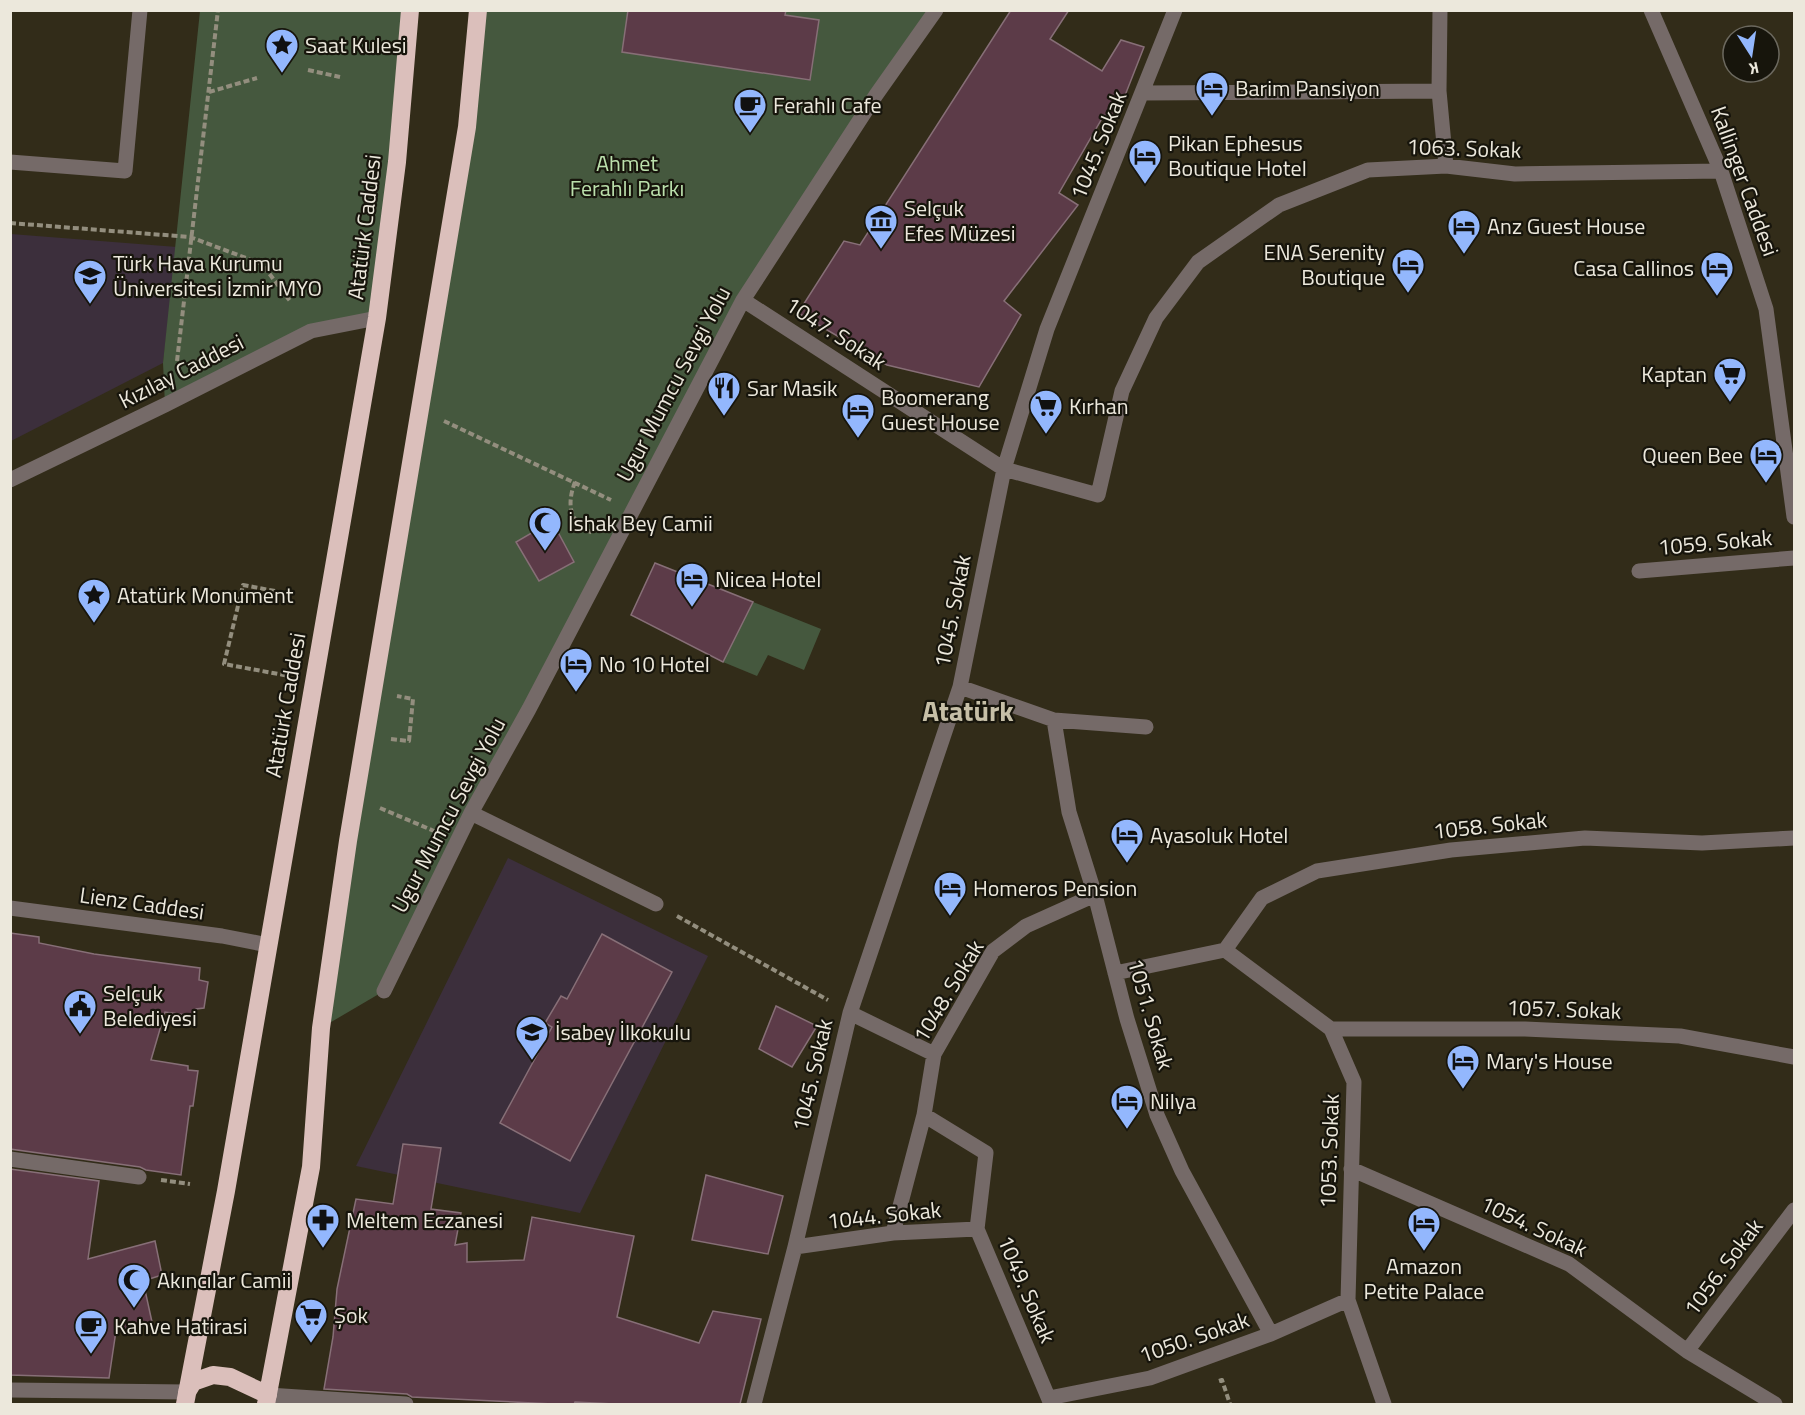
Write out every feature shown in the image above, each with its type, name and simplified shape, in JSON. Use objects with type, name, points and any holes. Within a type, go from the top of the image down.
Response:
[{"type":"highway","name":"Atatürk Caddesi","points":[[186,1398],[226,1191],[377,318],[397,162],[410,10]]},
{"type":"highway","points":[[186,1398],[193,1382],[213,1375],[230,1377],[267,1400],[311,1167],[321,1028],[343,876],[467,127],[478,10]]},
{"type":"street","points":[[10,162],[125,171],[140,10]]},
{"type":"street","name":"Ugur Mumcu Sevgi Yolu","points":[[384,991],[471,813],[529,710],[743,300],[876,95],[936,10]]},
{"type":"street","name":"1045. Sokak","points":[[754,1404],[795,1247],[850,1013],[960,687],[1004,469],[1047,329],[1175,10]]},
{"type":"street","points":[[1440,10],[1439,91],[1446,166]]},
{"type":"street","name":"Kallinger Caddesi","points":[[1651,10],[1721,171],[1767,309],[1794,517]]},
{"type":"street","points":[[1143,93],[1439,91]]},
{"type":"street","name":"1063. Sokak","points":[[1098,495],[1122,391],[1156,318],[1198,262],[1280,206],[1368,170],[1446,166],[1515,174],[1721,171]]},
{"type":"street","name":"1047. Sokak","points":[[743,300],[1004,469],[1098,495]]},
{"type":"street","name":"Kızılay Caddesi","points":[[10,480],[311,331],[377,318]]},
{"type":"street","name":"1059. Sokak","points":[[1639,571],[1794,558]]},
{"type":"street","points":[[960,687],[1054,720],[1146,727]]},
{"type":"street","name":"1051. Sokak","points":[[1054,720],[1069,812],[1095,895],[1114,973],[1157,1115],[1182,1172],[1271,1334]]},
{"type":"street","points":[[471,813],[656,904]]},
{"type":"street","name":"1058. Sokak","points":[[1225,950],[1262,898],[1317,871],[1451,850],[1585,838],[1702,843],[1794,838]]},
{"type":"street","name":"1048. Sokak","points":[[893,1233],[924,1115],[934,1054],[993,951],[1026,926],[1095,895]]},
{"type":"street","name":"Lienz Caddesi","points":[[10,908],[222,936],[268,945]]},
{"type":"street","points":[[1114,973],[1225,950]]},
{"type":"street","name":"1053. Sokak","points":[[1225,950],[1331,1029],[1354,1082],[1348,1300],[1384,1404]]},
{"type":"street","points":[[850,1013],[934,1054]]},
{"type":"street","name":"1057. Sokak","points":[[1331,1029],[1525,1029],[1680,1036],[1794,1057]]},
{"type":"street","name":"1049. Sokak","points":[[924,1115],[986,1154],[977,1229],[1050,1401]]},
{"type":"street","points":[[10,1159],[139,1177]]},
{"type":"street","name":"1054. Sokak","points":[[1351,1169],[1569,1264],[1687,1351],[1775,1404]]},
{"type":"street","name":"1056. Sokak","points":[[1687,1351],[1794,1210]]},
{"type":"street","name":"1044. Sokak","points":[[795,1247],[893,1233],[977,1229]]},
{"type":"street","name":"1050. Sokak","points":[[1050,1401],[1150,1378],[1271,1334],[1348,1300]]},
{"type":"street","points":[[10,1390],[186,1398]]},
{"type":"street","points":[[267,1400],[406,1404]]},
{"type":"path","points":[[177,361],[218,10]]},
{"type":"path","points":[[308,70],[340,77]]},
{"type":"path","points":[[209,92],[257,78]]},
{"type":"path","points":[[10,223],[190,237],[262,264],[290,301]]},
{"type":"path","points":[[438,418],[522,460],[552,470],[632,510]]},
{"type":"path","points":[[575,482],[569,498],[572,515],[587,531],[615,542]]},
{"type":"path","points":[[224,664],[243,585],[275,591]]},
{"type":"path","points":[[384,738],[409,741],[413,699]]},
{"type":"path","points":[[372,805],[457,840]]},
{"type":"path","points":[[656,904],[850,1013]]},
{"type":"path","points":[[1211,1383],[1222,1380],[1230,1404]]},
{"type":"shaded area","name":"Türk Hava Kurumu Üniversitesi İzmir MYO","points":[[11,234],[177,247],[163,363],[11,441]]},
{"type":"shaded area","name":"İsabey İlkokulu","points":[[508,858],[708,956],[580,1213],[356,1166]]},
{"type":"green space","points":[[200,11],[410,11],[377,318],[311,331],[165,405],[163,363]]},
{"type":"green space","name":"Ahmet Ferahlı Parkı","points":[[478,11],[936,11],[743,300],[384,991],[321,1028]]},
{"type":"green space","points":[[753,602],[821,629],[804,670],[768,655],[757,676],[723,662]]},
{"type":"building","points":[[628,10],[786,10],[785,15],[819,20],[810,80],[622,52]]},
{"type":"building","points":[[1011,10],[1069,10],[1050,39],[1102,71],[1121,40],[1144,47],[1115,121],[1104,115],[1059,193],[1078,205],[1004,301],[1021,315],[979,387],[887,365],[798,313],[844,241],[860,245]]},
{"type":"building","name":"İshak Bey Camii","points":[[552,521],[574,562],[539,581],[516,542]]},
{"type":"building","name":"Nicea Hotel","points":[[655,563],[753,602],[723,662],[631,615]]},
{"type":"building","points":[[10,933],[39,937],[39,943],[94,954],[200,968],[199,980],[208,982],[204,1008],[196,1009],[194,1016],[165,1012],[151,1060],[188,1066],[188,1070],[198,1071],[193,1106],[190,1106],[181,1175],[10,1149]]},
{"type":"building","points":[[602,934],[672,972],[570,1161],[500,1123],[552,1027],[545,1023],[561,996],[567,999]]},
{"type":"building","points":[[776,1006],[817,1026],[792,1067],[759,1049]]},
{"type":"building","points":[[403,1144],[441,1148],[431,1209],[461,1213],[455,1245],[467,1243],[467,1262],[524,1260],[532,1217],[634,1236],[617,1317],[699,1343],[713,1311],[761,1319],[740,1404],[575,1402],[574,1404],[553,1404],[412,1397],[407,1394],[324,1389],[333,1337],[337,1289],[356,1199],[393,1204]]},
{"type":"building","points":[[10,1169],[99,1181],[88,1259],[155,1241],[162,1275],[143,1281],[152,1322],[116,1331],[109,1378],[10,1375]]},
{"type":"building","points":[[706,1175],[783,1196],[768,1254],[692,1240]]},
{"type":"place","name":"Saat Kulesi","points":[[282,74]]},
{"type":"place","name":"Barim Pansiyon","points":[[1212,117]]},
{"type":"place","name":"Ferahlı Cafe","points":[[750,134]]},
{"type":"place","name":"Pikan Ephesus Boutique Hotel","points":[[1145,185]]},
{"type":"place","name":"Selçuk Efes Müzesi","points":[[881,250]]},
{"type":"place","name":"Anz Guest House","points":[[1464,255]]},
{"type":"place","name":"ENA Serenity Boutique","points":[[1408,294]]},
{"type":"place","name":"Casa Callinos","points":[[1717,297]]},
{"type":"place","name":"Türk Hava Kurumu Üniversitesi İzmir MYO","points":[[90,305]]},
{"type":"place","name":"Kaptan","points":[[1730,403]]},
{"type":"place","name":"Sar Masik","points":[[724,417]]},
{"type":"place","name":"Kırhan","points":[[1046,435]]},
{"type":"place","name":"Boomerang Guest House","points":[[858,439]]},
{"type":"place","name":"Queen Bee","points":[[1766,484]]},
{"type":"place","name":"İshak Bey Camii","points":[[545,552]]},
{"type":"place","name":"Nicea Hotel","points":[[692,608]]},
{"type":"place","name":"Atatürk Monument","points":[[94,624]]},
{"type":"place","name":"No 10 Hotel","points":[[576,693]]},
{"type":"place","name":"Ayasoluk Hotel","points":[[1127,864]]},
{"type":"place","name":"Homeros Pension","points":[[950,917]]},
{"type":"place","name":"Selçuk Belediyesi","points":[[80,1035]]},
{"type":"place","name":"İsabey İlkokulu","points":[[532,1061]]},
{"type":"place","name":"Mary's House","points":[[1463,1090]]},
{"type":"place","name":"Nilya","points":[[1127,1130]]},
{"type":"place","name":"Meltem Eczanesi","points":[[323,1249]]},
{"type":"place","name":"Amazon Petite Palace","points":[[1424,1252]]},
{"type":"place","name":"Akıncılar Camii","points":[[134,1309]]},
{"type":"place","name":"Şok","points":[[311,1344]]},
{"type":"place","name":"Kahve Hatirasi","points":[[91,1355]]},
{"type":"district","name":"Atatürk","points":[[968,710]]}]
